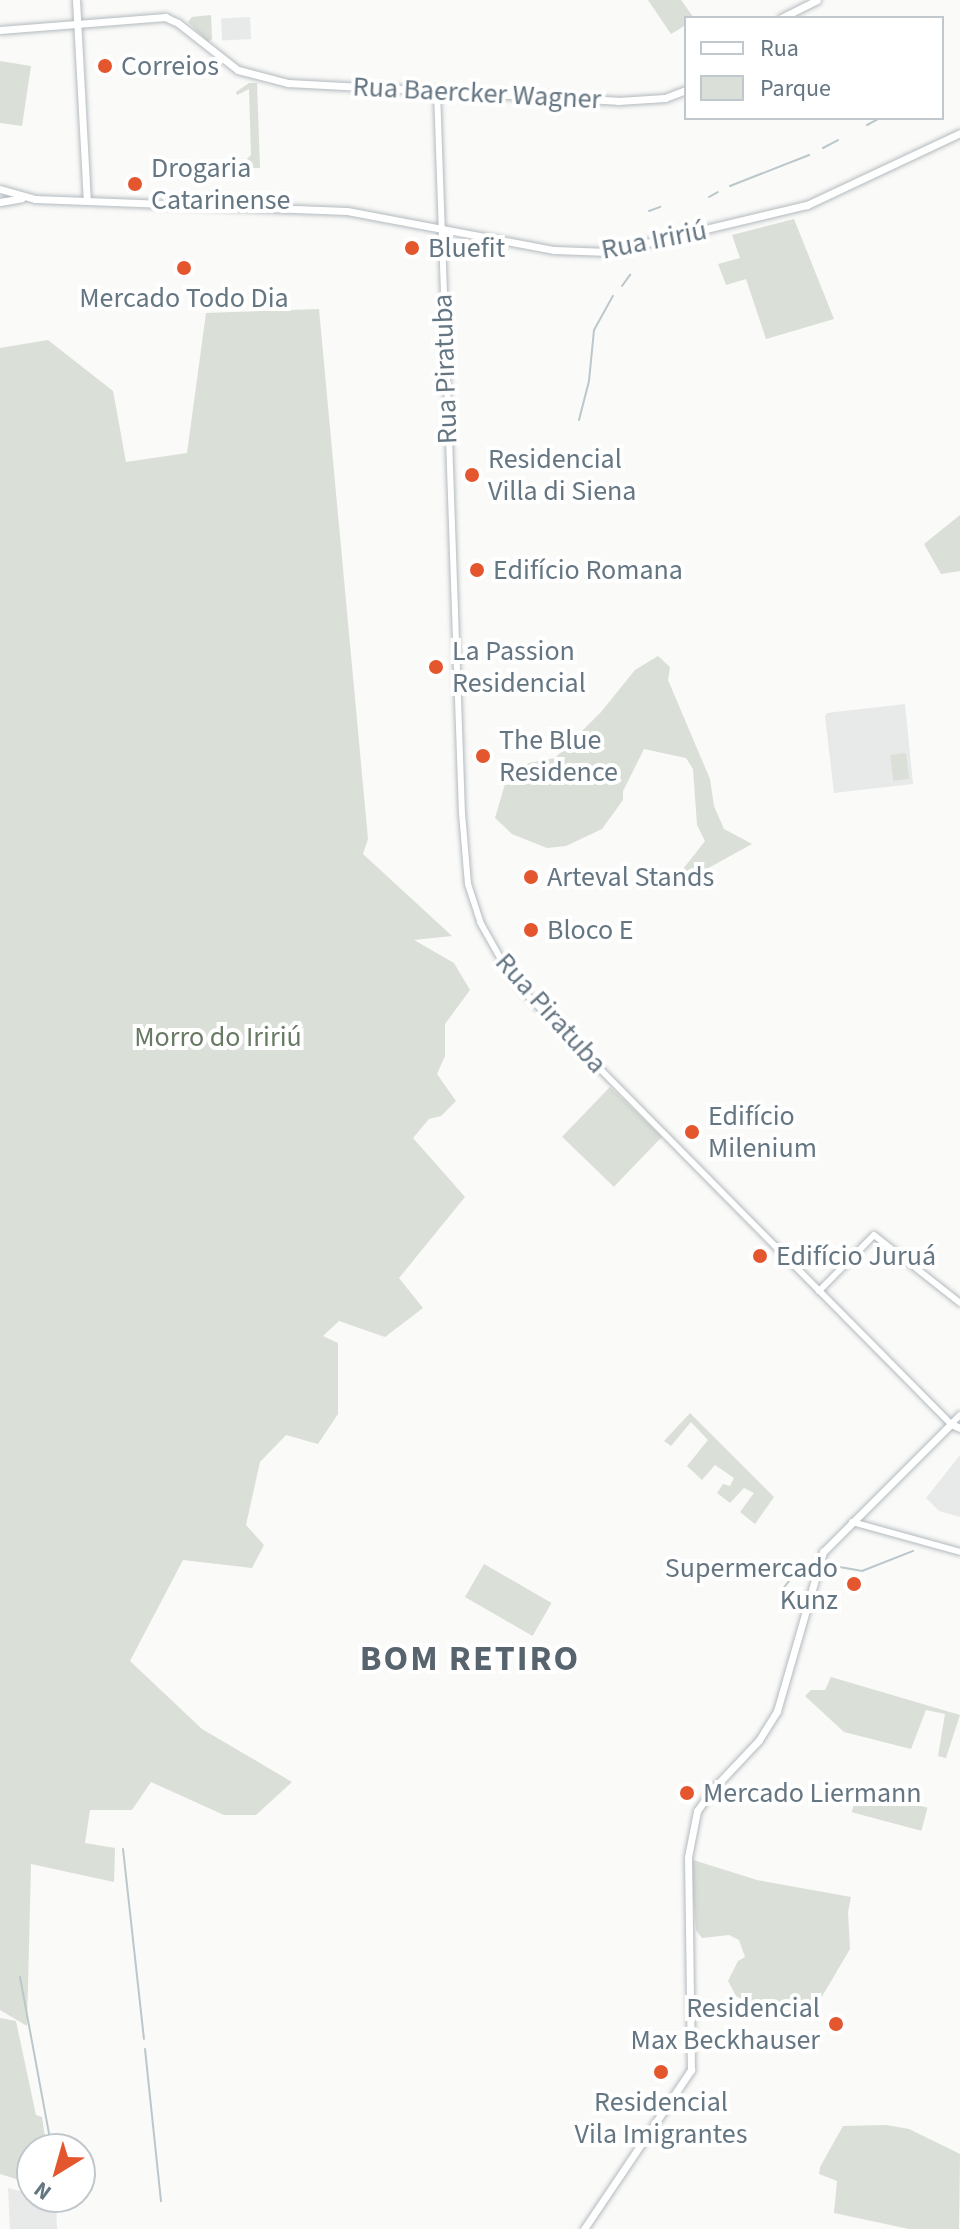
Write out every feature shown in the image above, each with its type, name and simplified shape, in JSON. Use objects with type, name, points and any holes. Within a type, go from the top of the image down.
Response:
[{"type":"main road","points":[[76,0],[87,200]]},
{"type":"main road","points":[[785,16],[817,0]]},
{"type":"main road","name":"Rua Baercker Wagner","points":[[0,30],[165,17],[178,23],[238,70],[258,78],[288,83],[618,101],[665,98],[684,91]]},
{"type":"main road","name":"Rua Piratuba","points":[[437,91],[463,827],[468,884],[480,922],[507,970],[527,995],[951,1424]]},
{"type":"main road","name":"Rua Iririú","points":[[0,189],[24,198],[347,211],[567,252],[627,250],[820,200],[960,133]]},
{"type":"main road","points":[[0,202],[24,198]]},
{"type":"main road","points":[[819,1291],[874,1235],[960,1303]]},
{"type":"main road","points":[[584,2229],[691,2070],[688,1857],[691,1829],[706,1797],[759,1740],[773,1719],[784,1691],[819,1559],[960,1415]]},
{"type":"main road","points":[[951,1424],[960,1428]]},
{"type":"main road","points":[[852,1522],[960,1552]]},
{"type":"shaded area","points":[[250,17],[251,39],[222,40],[221,19]]},
{"type":"shaded area","points":[[905,704],[913,784],[834,793],[827,713]]},
{"type":"shaded area","points":[[960,1455],[960,1517],[939,1511],[926,1498]]},
{"type":"shaded area","points":[[8,2188],[16,2190],[16,2213],[56,2213],[57,2229],[10,2229]]},
{"type":"green space","points":[[648,0],[681,0],[693,16],[684,16],[684,26],[671,34]]},
{"type":"green space","points":[[211,15],[212,39],[208,42],[188,22],[192,17]]},
{"type":"green space","points":[[0,61],[31,66],[22,126],[0,123]]},
{"type":"green space","points":[[249,83],[257,83],[260,168],[237,168],[251,155],[249,89],[237,95],[236,92]]},
{"type":"green space","points":[[794,219],[834,319],[766,339],[746,279],[726,285],[718,264],[740,258],[732,235]]},
{"type":"green space","name":"Morro do Iririú","points":[[319,309],[368,839],[363,854],[452,936],[414,940],[454,963],[470,990],[445,1024],[445,1056],[437,1074],[456,1101],[441,1116],[429,1119],[413,1138],[465,1197],[399,1278],[423,1308],[385,1337],[339,1321],[323,1336],[338,1343],[338,1414],[318,1444],[286,1435],[260,1462],[246,1525],[264,1545],[252,1568],[183,1560],[130,1661],[202,1729],[292,1782],[256,1815],[224,1815],[151,1782],[132,1810],[90,1810],[85,1843],[115,1848],[114,1882],[31,1864],[27,2026],[0,2010],[0,348],[48,340],[113,391],[126,462],[187,453],[206,313]]},
{"type":"green space","points":[[960,515],[960,571],[941,574],[924,544]]},
{"type":"green space","points":[[658,656],[670,667],[668,680],[710,779],[714,806],[724,829],[752,844],[703,871],[690,884],[676,878],[705,841],[697,825],[693,769],[686,758],[644,749],[623,791],[623,800],[602,829],[566,846],[547,848],[512,834],[495,818],[508,774],[529,763],[555,758],[601,712],[635,670]]},
{"type":"green space","points":[[906,753],[909,779],[893,781],[890,755]]},
{"type":"green space","points":[[610,1087],[662,1137],[614,1187],[562,1137]]},
{"type":"green space","points":[[690,1413],[774,1497],[755,1524],[740,1512],[754,1493],[744,1488],[730,1503],[717,1493],[723,1484],[730,1486],[734,1478],[715,1465],[702,1480],[687,1466],[708,1440],[691,1422],[671,1446],[664,1441]]},
{"type":"green space","points":[[484,1564],[552,1603],[533,1636],[465,1597]]},
{"type":"green space","points":[[831,1677],[960,1715],[946,1758],[938,1756],[945,1714],[926,1710],[911,1749],[844,1732],[805,1696],[811,1690],[825,1690]]},
{"type":"green space","points":[[858,1789],[928,1808],[921,1831],[852,1812]]},
{"type":"green space","points":[[690,1859],[757,1880],[851,1897],[848,1912],[850,1949],[817,2005],[798,2021],[768,2013],[736,1996],[728,1981],[738,1961],[745,1957],[739,1940],[729,1935],[702,1938],[696,1930]]},
{"type":"green space","points":[[0,2018],[16,2021],[36,2115],[42,2117],[44,2133],[16,2133],[16,2179],[0,2174]]},
{"type":"green space","points":[[886,2125],[909,2129],[960,2154],[959,2229],[909,2229],[834,2213],[837,2181],[819,2174],[843,2126]]},
{"type":"waterway","points":[[867,125],[876,120]]},
{"type":"waterway","points":[[823,148],[838,140]]},
{"type":"waterway","points":[[730,186],[809,155]]},
{"type":"waterway","points":[[709,197],[718,192]]},
{"type":"waterway","points":[[649,211],[660,207]]},
{"type":"waterway","points":[[622,286],[630,275]]},
{"type":"waterway","points":[[579,420],[589,381],[594,330],[613,296]]},
{"type":"waterway","points":[[828,1565],[862,1571],[913,1551]]},
{"type":"waterway","points":[[782,1590],[797,1571]]},
{"type":"waterway","points":[[123,1849],[144,2039]]},
{"type":"waterway","points":[[20,1977],[49,2133]]},
{"type":"waterway","points":[[145,2049],[161,2201]]},
{"type":"place","name":"Correios","points":[[105,66]]},
{"type":"place","name":"Drogaria Catarinense","points":[[135,184]]},
{"type":"place","name":"Bluefit","points":[[412,248]]},
{"type":"place","name":"Mercado Todo Dia","points":[[184,268]]},
{"type":"place","name":"Residencial Villa di Siena","points":[[472,475]]},
{"type":"place","name":"Edifício Romana","points":[[477,570]]},
{"type":"place","name":"La Passion Residencial","points":[[436,667]]},
{"type":"place","name":"The Blue Residence","points":[[483,756]]},
{"type":"place","name":"Arteval Stands","points":[[531,877]]},
{"type":"place","name":"Bloco E","points":[[531,930]]},
{"type":"place","name":"Edifício Milenium","points":[[692,1132]]},
{"type":"place","name":"Edifício Juruá","points":[[760,1256]]},
{"type":"place","name":"Supermercado Kunz","points":[[854,1584]]},
{"type":"place","name":"Mercado Liermann","points":[[687,1793]]},
{"type":"place","name":"Residencial Max Beckhauser","points":[[836,2024]]},
{"type":"place","name":"Residencial Vila Imigrantes","points":[[661,2072]]},
{"type":"district","name":"BOM RETIRO","points":[[470,1659]]}]
